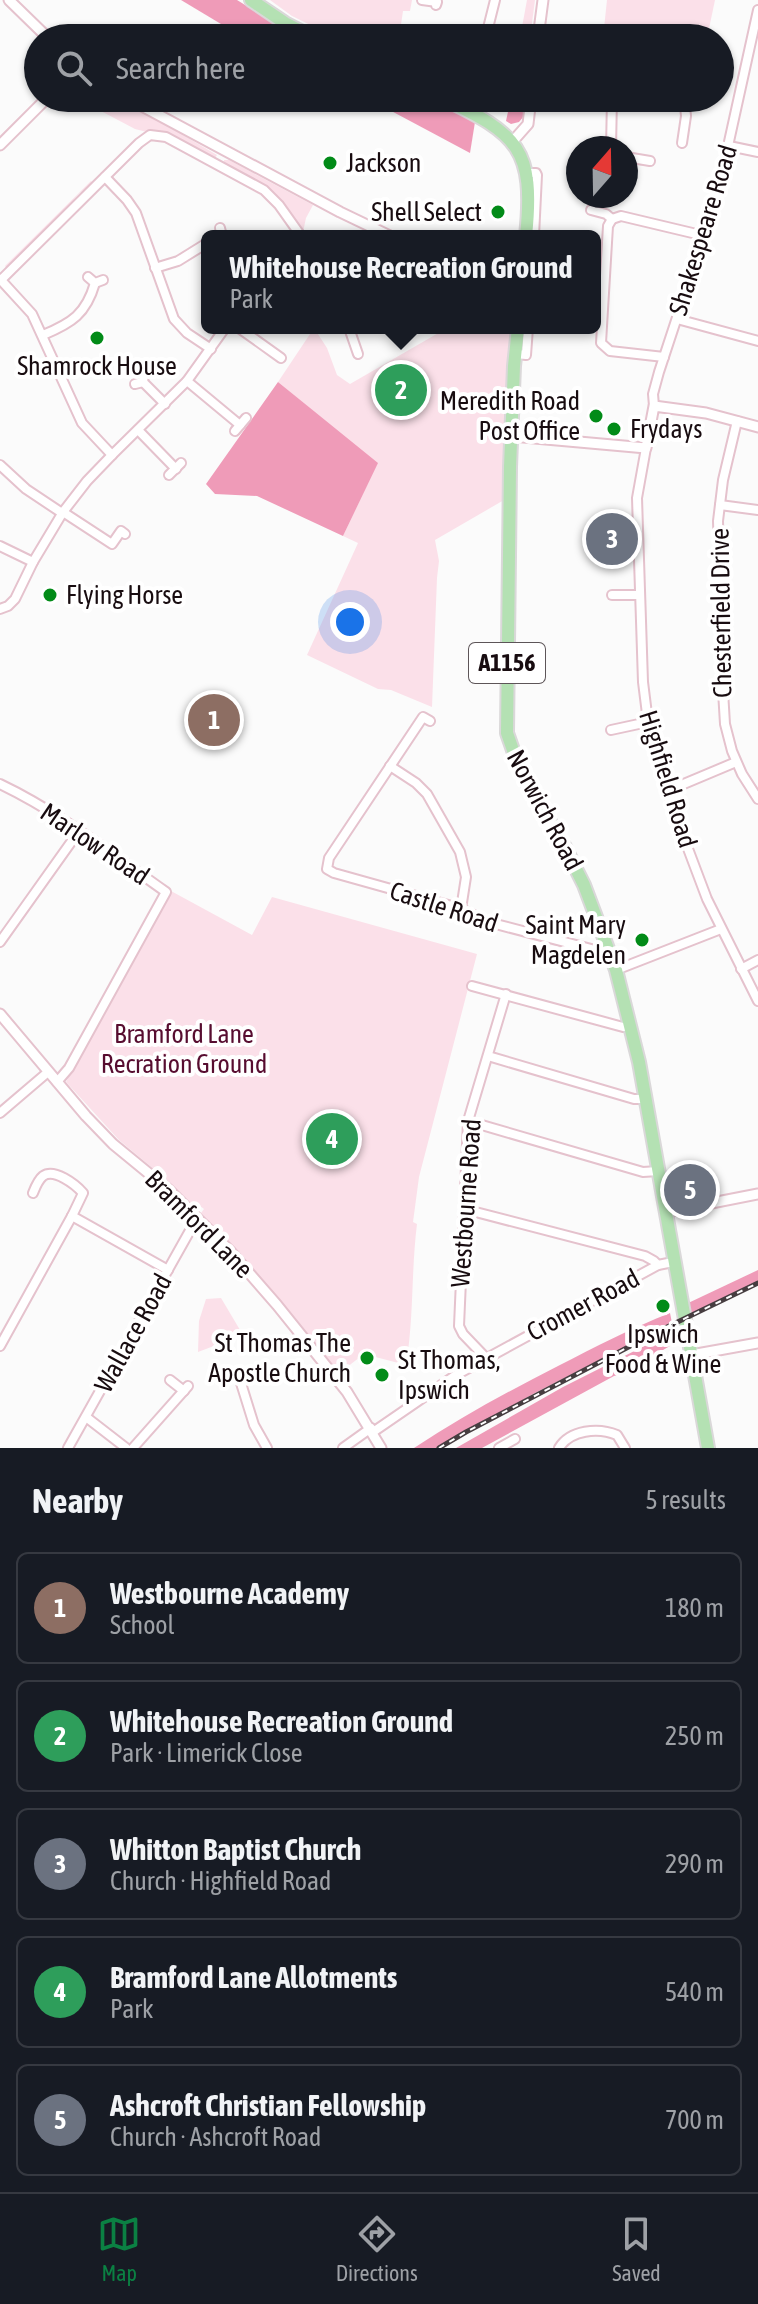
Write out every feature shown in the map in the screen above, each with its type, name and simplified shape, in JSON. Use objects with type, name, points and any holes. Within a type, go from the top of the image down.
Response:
[{"type":"main road","points":[[251,0],[287,24]]},
{"type":"main road","points":[[471,112],[513,141],[526,173],[526,230]]},
{"type":"main road","name":"Norwich Road","points":[[520,334],[513,396],[507,733],[518,768],[573,863],[616,970],[646,1099],[708,1448]]},
{"type":"street","points":[[9,0],[34,24]]},
{"type":"street","points":[[422,0],[437,2],[436,5]]},
{"type":"street","points":[[489,24],[495,0]]},
{"type":"street","points":[[540,24],[543,0]]},
{"type":"street","name":"Shakespeare Road","points":[[646,448],[654,406],[653,394],[717,196],[758,10]]},
{"type":"street","points":[[0,145],[33,112]]},
{"type":"street","points":[[154,112],[378,230]]},
{"type":"street","points":[[513,141],[528,124],[529,112]]},
{"type":"street","points":[[611,136],[612,112]]},
{"type":"street","points":[[682,143],[686,112]]},
{"type":"street","points":[[112,455],[82,423],[29,308],[0,279],[150,135],[166,137],[268,193],[296,230]]},
{"type":"street","points":[[729,146],[758,152]]},
{"type":"street","points":[[217,164],[226,149]]},
{"type":"street","points":[[638,159],[650,161]]},
{"type":"street","points":[[526,173],[537,175],[534,230]]},
{"type":"street","points":[[105,177],[134,209],[174,319],[187,333],[211,349]]},
{"type":"street","points":[[591,210],[612,219]]},
{"type":"street","points":[[664,357],[610,351],[601,343],[608,226],[612,219],[621,216],[705,236]]},
{"type":"street","points":[[155,268],[178,261],[201,247]]},
{"type":"street","points":[[43,335],[68,324],[81,313],[95,280]]},
{"type":"street","points":[[677,319],[758,341]]},
{"type":"street","points":[[0,609],[15,599],[62,512],[112,455],[187,381],[221,334]]},
{"type":"street","points":[[247,334],[281,358]]},
{"type":"street","points":[[351,334],[358,354]]},
{"type":"street","points":[[141,380],[165,404]]},
{"type":"street","points":[[187,381],[240,425]]},
{"type":"street","points":[[654,406],[691,410],[758,427]]},
{"type":"street","name":"Chesterfield Drive","points":[[737,421],[720,505],[718,547],[723,691],[725,724],[736,762],[758,799]]},
{"type":"street","points":[[138,430],[175,469]]},
{"type":"street","points":[[512,436],[646,448]]},
{"type":"street","name":"Highfield Road","points":[[646,448],[637,498],[643,682],[648,722],[667,791],[707,899],[758,1001]]},
{"type":"street","points":[[0,465],[26,489],[112,544],[121,531],[125,534]]},
{"type":"street","points":[[720,505],[758,510]]},
{"type":"street","points":[[0,546],[33,562]]},
{"type":"street","points":[[612,595],[639,595]]},
{"type":"street","points":[[430,721],[423,717],[390,766],[427,794],[460,852],[466,877],[461,909]]},
{"type":"street","points":[[611,730],[648,722]]},
{"type":"street","points":[[667,791],[736,762]]},
{"type":"street","name":"Castle Road","points":[[390,766],[329,858],[327,869],[461,909],[488,922],[599,951],[609,949]]},
{"type":"street","name":"Marlow Road","points":[[0,784],[29,798],[166,892],[69,1068],[57,1082]]},
{"type":"street","points":[[0,942],[79,831]]},
{"type":"street","points":[[616,970],[721,929]]},
{"type":"street","points":[[741,969],[758,960]]},
{"type":"street","points":[[472,986],[623,1027],[631,1026]]},
{"type":"street","name":"Westbourne Road","points":[[486,1358],[459,1326],[468,1121],[506,994]]},
{"type":"street","name":"Bramford Lane","points":[[2,1020],[113,1144],[169,1190],[230,1251],[298,1329],[347,1392],[381,1448]]},
{"type":"street","points":[[488,1056],[634,1099],[646,1099]]},
{"type":"street","points":[[0,1113],[48,1072]]},
{"type":"street","points":[[468,1121],[643,1172],[658,1171]]},
{"type":"street","points":[[0,1346],[83,1193],[54,1174],[45,1174],[33,1193]]},
{"type":"street","points":[[666,1212],[758,1194]]},
{"type":"street","points":[[464,1209],[645,1256],[658,1265]]},
{"type":"street","points":[[72,1216],[168,1270]]},
{"type":"street","name":"Wallace Road","points":[[68,1448],[197,1218]]},
{"type":"street","name":"Cromer Road","points":[[343,1448],[486,1358],[658,1265],[673,1262]]},
{"type":"street","points":[[691,1355],[758,1343]]},
{"type":"street","points":[[133,1448],[186,1388],[170,1380]]},
{"type":"street","points":[[240,1380],[254,1425],[267,1448]]},
{"type":"street","points":[[86,1417],[126,1448]]},
{"type":"street","points":[[559,1448],[568,1438],[594,1431],[614,1433],[625,1448]]},
{"type":"street","points":[[499,1448],[515,1439]]},
{"type":"green space","points":[[270,0],[412,0],[410,11],[403,11],[401,24],[308,24]]},
{"type":"green space","points":[[527,0],[535,0],[532,24],[523,24]]},
{"type":"green space","points":[[607,0],[715,0],[710,24],[604,24]]},
{"type":"green space","points":[[103,112],[146,112],[184,132],[183,135],[217,155],[215,158],[209,157],[162,131],[135,129]]},
{"type":"green space","points":[[224,160],[229,160],[313,205],[303,230],[269,189],[224,164]]},
{"type":"green space","points":[[91,181],[94,184],[77,196],[8,270],[5,266]]},
{"type":"green space","points":[[310,334],[318,334],[337,375],[350,384],[437,334],[518,334],[511,496],[435,540],[439,561],[432,707],[391,690],[378,689],[307,655],[358,543],[343,536],[377,464],[278,382]]},
{"type":"green space","name":"Bramford Lane Recration Ground","points":[[171,891],[252,935],[272,897],[477,954],[419,1177],[413,1222],[417,1224],[406,1365],[364,1354],[338,1374],[280,1302],[201,1213],[204,1209],[200,1206],[198,1210],[119,1140],[66,1082]]},
{"type":"green space","points":[[221,1298],[243,1335],[198,1352],[199,1321],[206,1299]]},
{"type":"shaded area","points":[[181,0],[237,0],[276,24],[221,24]]},
{"type":"shaded area","points":[[393,112],[455,112],[475,122],[470,153]]},
{"type":"shaded area","points":[[508,112],[524,112],[519,122],[511,124],[506,121]]},
{"type":"shaded area","points":[[278,382],[378,463],[343,536],[257,496],[215,494],[206,484]]},
{"type":"shaded area","points":[[758,1270],[758,1283],[687,1316],[684,1305]]},
{"type":"shaded area","points":[[670,1313],[672,1323],[533,1394],[440,1448],[414,1448],[521,1385]]},
{"type":"shaded area","points":[[674,1331],[675,1343],[622,1374],[482,1448],[456,1448],[563,1387]]},
{"type":"railway","points":[[439,1448],[661,1330],[758,1283]]},
{"type":"place","name":"Jackson","points":[[330,163]]},
{"type":"place","name":"Shell Select","points":[[498,212]]},
{"type":"place","name":"Shamrock House","points":[[97,338]]},
{"type":"place","name":"Whitehouse Recreation Ground","points":[[401,390]]},
{"type":"place","name":"Meredith Road Post Office","points":[[596,416]]},
{"type":"place","name":"Frydays","points":[[614,429]]},
{"type":"place","name":"Whitton Baptist Church","points":[[612,539]]},
{"type":"place","name":"Flying Horse","points":[[50,595]]},
{"type":"place","name":"Westbourne Academy","points":[[214,720]]},
{"type":"place","name":"Saint Mary Magdelen","points":[[642,940]]},
{"type":"place","name":"Bramford Lane Allotments","points":[[332,1139]]},
{"type":"place","name":"Ashcroft Christian Fellowship","points":[[690,1190]]},
{"type":"place","name":"Ipswich Food & Wine","points":[[663,1306]]},
{"type":"place","name":"St Thomas The Apostle Church","points":[[367,1358]]},
{"type":"place","name":"St Thomas, Ipswich","points":[[382,1375]]}]
